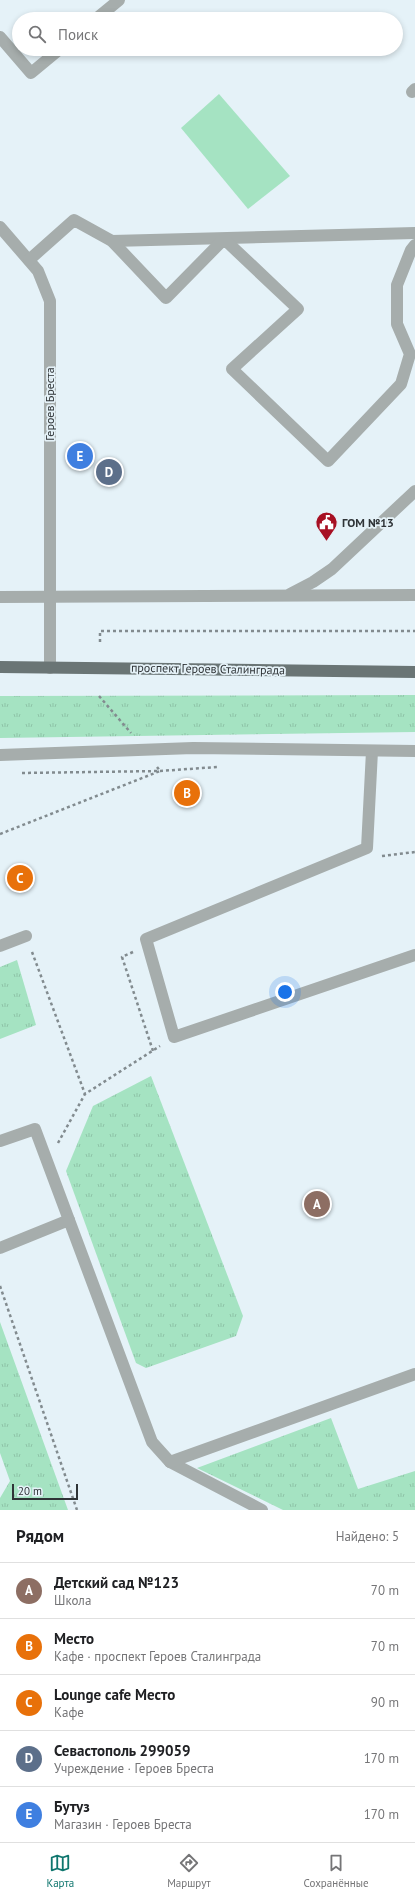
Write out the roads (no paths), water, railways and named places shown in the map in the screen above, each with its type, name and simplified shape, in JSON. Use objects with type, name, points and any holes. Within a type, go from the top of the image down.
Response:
[{"type":"main road","name":"проспект Героев Сталинграда","points":[[0,667],[415,672]]},
{"type":"street","points":[[104,12],[119,0]]},
{"type":"street","points":[[0,37],[12,51]]},
{"type":"street","points":[[16,56],[31,73],[52,56]]},
{"type":"street","points":[[29,260],[74,220],[112,241],[166,298],[224,239]]},
{"type":"street","name":"Героев Бреста","points":[[0,227],[38,270],[50,301],[50,668]]},
{"type":"street","points":[[112,241],[415,233]]},
{"type":"street","points":[[224,239],[298,309],[232,369],[328,461],[401,384],[410,354],[397,324],[397,285],[411,250],[415,245]]},
{"type":"street","points":[[288,595],[313,582],[332,569],[415,491]]},
{"type":"street","points":[[0,597],[415,595]]},
{"type":"street","points":[[0,755],[193,748],[415,751]]},
{"type":"street","points":[[372,751],[367,848],[146,939],[174,1037],[415,954]]},
{"type":"street","points":[[0,946],[26,936]]},
{"type":"street","points":[[0,1141],[35,1129],[152,1442],[170,1462],[262,1510]]},
{"type":"street","points":[[0,1248],[69,1220]]},
{"type":"street","points":[[170,1462],[415,1374]]},
{"type":"place","name":"Бутуз","points":[[80,456]]},
{"type":"place","name":"Севастополь 299059","points":[[109,472]]},
{"type":"place","name":"ГОМ №13","points":[[327,542]]},
{"type":"place","name":"Место","points":[[187,793]]},
{"type":"place","name":"Lounge cafe Место","points":[[20,878]]},
{"type":"place","name":"Детский сад №123","points":[[317,1204]]}]
